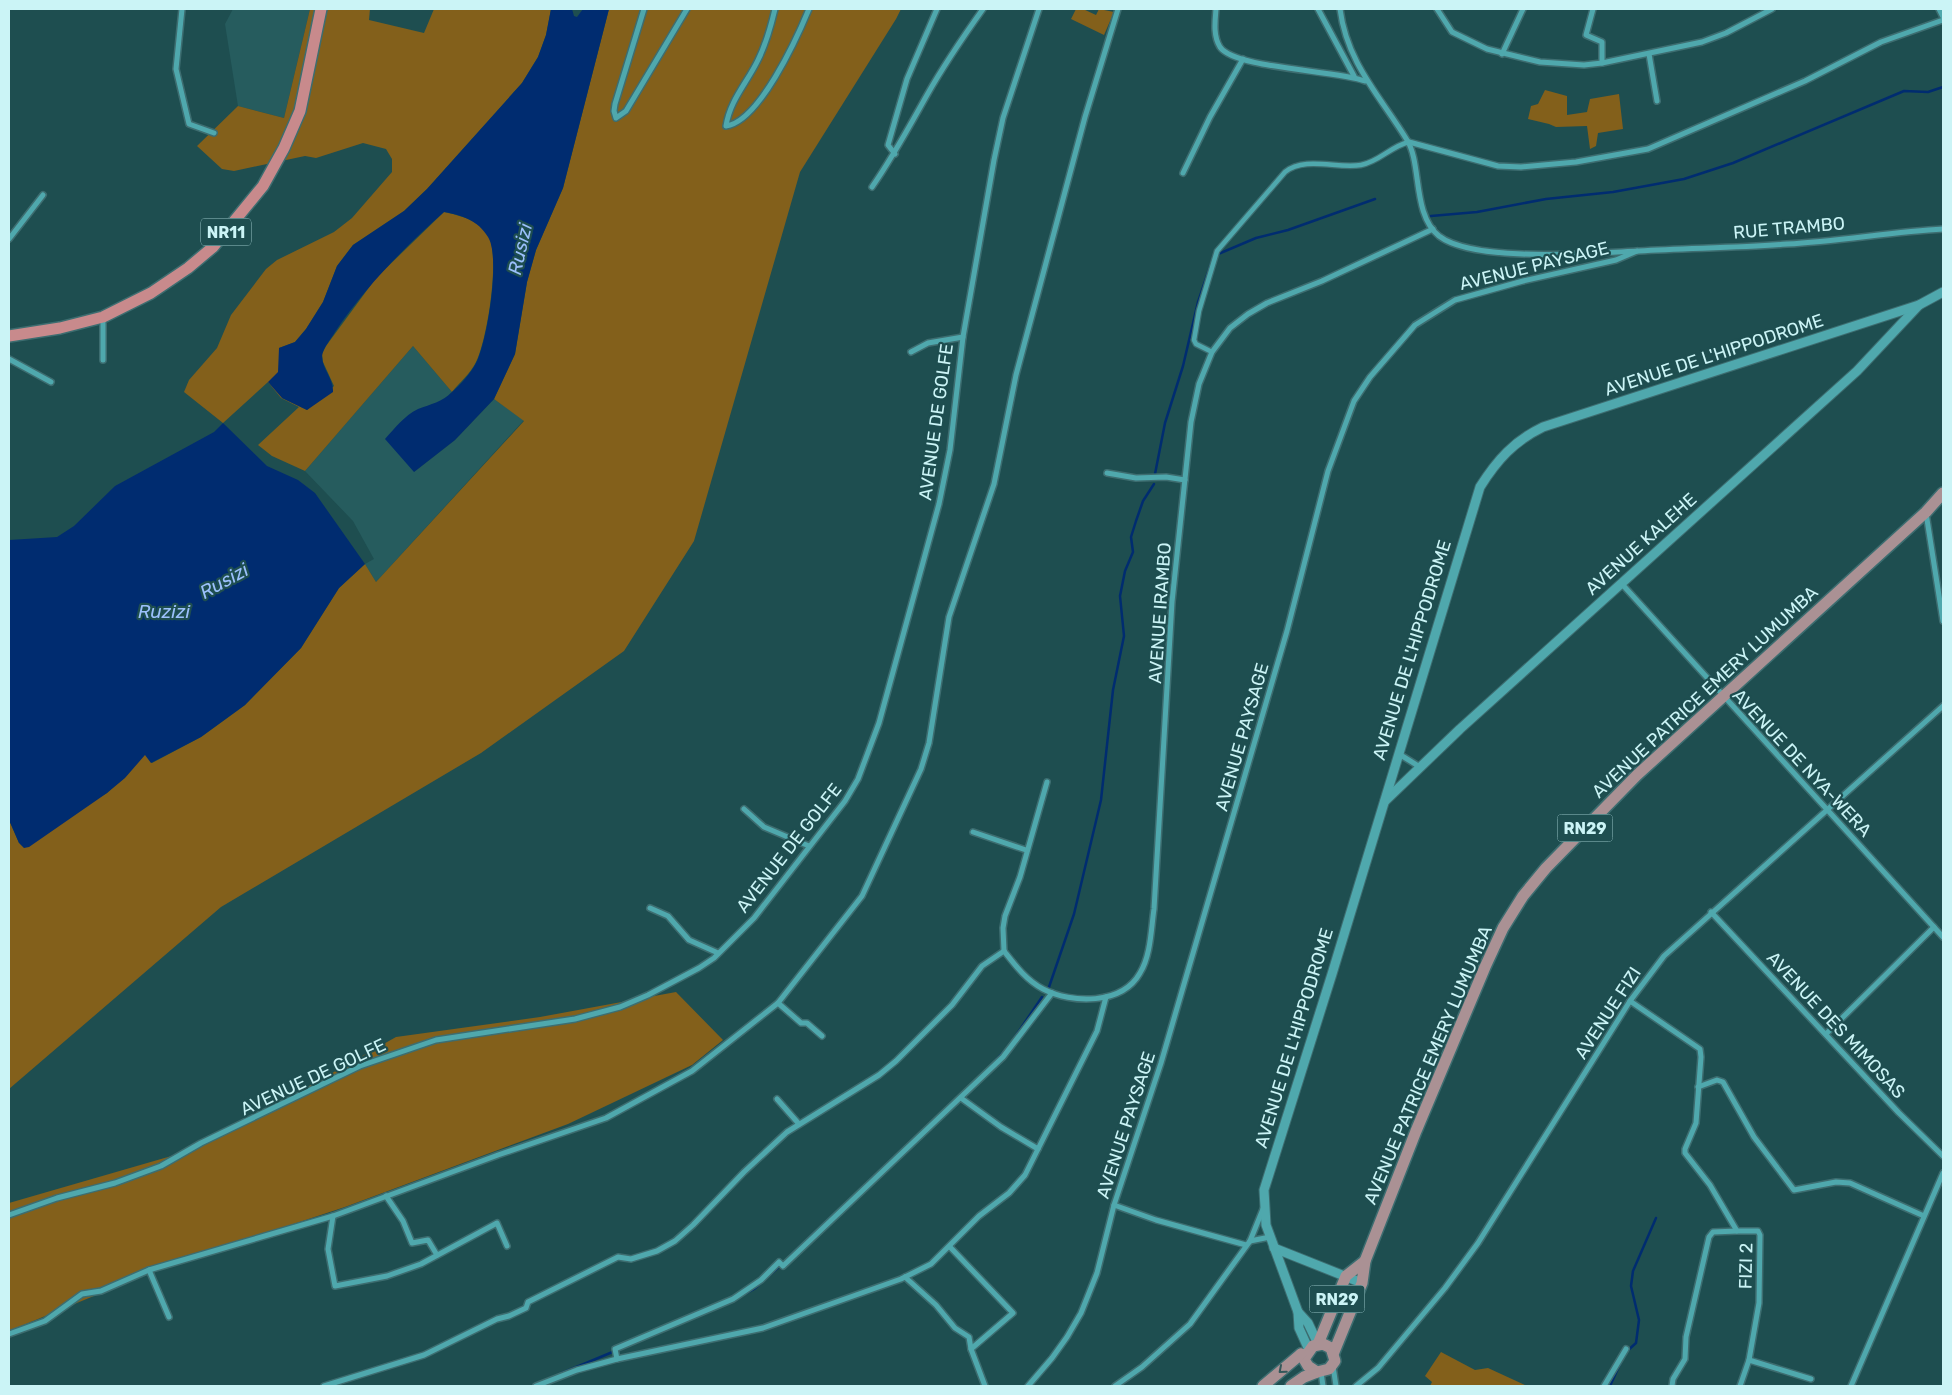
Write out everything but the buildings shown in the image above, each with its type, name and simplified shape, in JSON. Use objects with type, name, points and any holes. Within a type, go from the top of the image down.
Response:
[{"type":"highway","name":"NR11","points":[[9,336],[60,328],[103,317],[151,293],[188,268],[213,247],[264,186],[284,148],[300,111],[320,9]]},
{"type":"main road","name":"AVENUE PATRICE EMERY LUMUMBA","points":[[1334,1352],[1362,1282],[1366,1261],[1420,1122],[1503,928],[1524,896],[1546,868],[1637,775],[1724,698],[1926,512],[1943,493]]},
{"type":"main road","name":"RN29","points":[[1263,1386],[1309,1349],[1346,1276],[1366,1261]]},
{"type":"main road","points":[[1319,1372],[1308,1366],[1309,1349],[1327,1345],[1334,1352]]},
{"type":"main road","name":"RN29","points":[[1333,1366],[1334,1352]]},
{"type":"main road","points":[[1291,1386],[1304,1377],[1333,1366]]},
{"type":"street","points":[[182,9],[176,69],[189,124],[214,133]]},
{"type":"street","points":[[644,9],[615,104],[616,118],[626,111],[687,9]]},
{"type":"street","points":[[775,9],[770,31],[758,61],[735,98],[729,111],[726,126],[736,125],[744,118],[778,74],[809,9]]},
{"type":"street","points":[[895,154],[888,144],[900,102],[937,9]]},
{"type":"street","points":[[872,187],[895,154],[926,95],[983,9]]},
{"type":"street","name":"AVENUE DE GOLFE","points":[[9,1215],[57,1198],[115,1183],[161,1166],[201,1143],[360,1066],[436,1040],[574,1019],[620,1008],[680,980],[714,958],[754,918],[845,801],[858,779],[881,715],[945,479],[963,337],[994,160],[1003,118],[1038,9]]},
{"type":"street","points":[[9,1334],[45,1321],[82,1294],[101,1290],[149,1270],[333,1216],[606,1118],[692,1071],[778,1003],[862,896],[889,835],[910,795],[924,760],[929,743],[949,617],[994,484],[1016,375],[1085,117],[1118,9]]},
{"type":"street","points":[[1216,9],[1216,34],[1223,50],[1243,59],[1290,68],[1354,76],[1366,81]]},
{"type":"street","points":[[1318,9],[1354,76]]},
{"type":"street","points":[[1340,9],[1350,50],[1366,81],[1409,142],[1421,203],[1427,220],[1433,229]]},
{"type":"street","points":[[1437,9],[1452,32],[1469,41],[1502,54],[1563,65],[1602,63],[1702,42],[1726,33],[1772,9]]},
{"type":"street","points":[[1502,54],[1523,9]]},
{"type":"street","points":[[1593,9],[1586,35],[1602,42],[1602,63]]},
{"type":"street","points":[[1212,352],[1196,344],[1194,340],[1200,310],[1217,251],[1292,166],[1361,165],[1376,160],[1398,144],[1409,142],[1498,166],[1521,167],[1576,162],[1648,150],[1805,81],[1880,42],[1943,18],[1939,9]]},
{"type":"street","points":[[1649,54],[1657,101]]},
{"type":"street","points":[[1184,173],[1218,103],[1243,59]]},
{"type":"street","points":[[9,239],[43,195]]},
{"type":"street","name":"RUE TRAMBO","points":[[1433,229],[1447,240],[1461,246],[1509,253],[1592,254],[1789,244],[1895,232],[1943,229]]},
{"type":"street","name":"AVENUE IRAMBO","points":[[1004,951],[1027,978],[1052,993],[1065,997],[1086,999],[1106,997],[1122,991],[1133,983],[1141,972],[1146,957],[1154,909],[1172,602],[1193,404],[1199,384],[1212,352],[1234,324],[1267,302],[1322,280],[1433,229]]},
{"type":"street","name":"AVENUE PAYSAGE","points":[[1028,1386],[1052,1358],[1081,1313],[1097,1273],[1114,1205],[1161,1064],[1288,631],[1328,471],[1354,401],[1370,377],[1415,325],[1454,300],[1523,281],[1616,260],[1637,251]]},
{"type":"street","name":"AVENUE DE L'HIPPODROME","points":[[1309,1349],[1308,1324],[1298,1312],[1270,1238],[1263,1208],[1264,1190],[1315,1022],[1332,974],[1382,804],[1480,487],[1491,468],[1510,448],[1543,427],[1919,305],[1943,292]]},
{"type":"street","name":"AVENUE KALEHE","points":[[1382,804],[1622,583],[1857,372],[1919,305]]},
{"type":"street","points":[[103,317],[103,360]]},
{"type":"street","points":[[911,352],[928,343],[963,337]]},
{"type":"street","points":[[9,359],[51,382]]},
{"type":"street","points":[[1107,473],[1136,478],[1166,477],[1185,480]]},
{"type":"street","points":[[1926,512],[1943,621]]},
{"type":"street","name":"AVENUE DE NYA-WERA","points":[[1622,583],[1724,698],[1943,937]]},
{"type":"street","name":"AVENUE FIZI","points":[[1360,1385],[1378,1368],[1445,1288],[1478,1243],[1630,1001],[1664,956],[1943,706]]},
{"type":"street","points":[[1398,754],[1420,767]]},
{"type":"street","points":[[324,1386],[424,1356],[496,1319],[509,1316],[526,1308],[528,1302],[618,1257],[631,1259],[657,1251],[675,1242],[693,1226],[744,1172],[799,1124],[878,1075],[896,1061],[952,1005],[982,966],[1004,951],[1003,928],[1005,916],[1020,877],[1026,850],[1047,782]]},
{"type":"street","points":[[744,809],[764,827],[809,846]]},
{"type":"street","points":[[973,832],[1026,850]]},
{"type":"street","points":[[650,908],[668,916],[689,940],[718,953]]},
{"type":"street","name":"AVENUE DES MIMOSAS","points":[[1711,912],[1899,1112],[1943,1156]]},
{"type":"street","points":[[1826,1034],[1934,927]]},
{"type":"street","points":[[617,1359],[614,1352],[615,1349],[733,1299],[761,1280],[779,1262],[783,1266],[1003,1057],[1052,993]]},
{"type":"street","points":[[536,1386],[577,1370],[617,1359],[763,1328],[905,1277],[931,1264],[979,1216],[1009,1193],[1026,1175],[1097,1031],[1106,997]]},
{"type":"street","name":"FIZI 2","points":[[1630,1001],[1700,1049],[1696,1123],[1685,1153],[1710,1185],[1737,1231],[1758,1231],[1760,1235],[1759,1302],[1749,1360]]},
{"type":"street","points":[[778,1003],[800,1023],[807,1023],[822,1036]]},
{"type":"street","points":[[1698,1087],[1717,1080],[1723,1082],[1754,1137],[1794,1190],[1836,1182],[1850,1183],[1924,1216]]},
{"type":"street","points":[[961,1098],[1001,1128],[1038,1149]]},
{"type":"street","points":[[777,1099],[799,1124]]},
{"type":"street","points":[[1851,1386],[1943,1173]]},
{"type":"street","points":[[386,1196],[403,1221],[412,1243],[428,1240],[437,1255]]},
{"type":"street","points":[[1114,1205],[1156,1220],[1248,1243],[1270,1238]]},
{"type":"street","points":[[1115,1386],[1142,1368],[1190,1324],[1248,1243],[1263,1208]]},
{"type":"street","points":[[333,1216],[328,1249],[335,1286],[387,1276],[437,1255],[497,1222],[507,1246]]},
{"type":"street","points":[[1672,1386],[1673,1380],[1685,1359],[1686,1337],[1709,1237],[1713,1232],[1737,1231]]},
{"type":"street","points":[[950,1247],[1013,1313],[971,1349]]},
{"type":"street","points":[[1274,1248],[1362,1282]]},
{"type":"street","points":[[149,1270],[169,1317]]},
{"type":"street","points":[[905,1277],[936,1305],[955,1328],[969,1337],[971,1349],[985,1386]]},
{"type":"street","points":[[1604,1386],[1626,1349]]},
{"type":"street","points":[[1740,1386],[1749,1360],[1811,1379]]},
{"type":"street","points":[[1333,1366],[1336,1386]]},
{"type":"street","points":[[1319,1372],[1323,1386]]},
{"type":"shaded area","points":[[233,9],[310,9],[284,118],[238,106],[225,24]]},
{"type":"shaded area","points":[[310,9],[370,9],[369,20],[424,33],[434,9],[551,9],[546,35],[538,57],[522,83],[427,189],[404,211],[353,245],[337,266],[323,302],[306,329],[295,342],[279,348],[282,398],[307,410],[334,386],[323,362],[322,354],[326,346],[376,278],[444,212],[457,215],[481,226],[489,237],[492,248],[493,280],[488,319],[474,366],[452,392],[413,346],[305,471],[272,456],[258,445],[299,407],[281,398],[268,382],[223,423],[184,392],[189,380],[217,348],[231,315],[266,269],[277,260],[334,232],[352,218],[392,172],[392,159],[386,149],[363,143],[316,158],[305,156],[234,171],[222,169],[197,146],[238,106],[284,118]]},
{"type":"shaded area","points":[[609,9],[901,9],[800,172],[694,541],[624,651],[481,753],[221,907],[9,1089],[9,820],[19,843],[107,793],[145,754],[152,763],[201,737],[245,705],[301,648],[339,588],[365,564],[376,582],[524,421],[494,399],[515,354],[527,282],[536,250],[563,188]]},
{"type":"shaded area","points":[[1076,9],[1083,9],[1096,15],[1099,9],[1114,12],[1104,35],[1071,19]]},
{"type":"shaded area","points":[[1545,90],[1567,96],[1567,115],[1587,112],[1590,99],[1619,94],[1623,129],[1598,133],[1596,146],[1590,149],[1587,126],[1556,127],[1528,119],[1531,106],[1538,104]]},
{"type":"shaded area","points":[[413,346],[452,392],[441,402],[418,410],[414,472],[455,440],[494,399],[524,420],[376,582],[365,564],[374,559],[353,521],[305,471]]},
{"type":"shaded area","points":[[676,992],[723,1040],[692,1065],[568,1124],[345,1207],[169,1265],[9,1331],[9,1203],[199,1148],[396,1037],[540,1017]]},
{"type":"shaded area","points":[[1441,1352],[1475,1370],[1488,1368],[1527,1386],[1430,1386],[1432,1382],[1425,1376]]},
{"type":"water","name":"Rusizi","points":[[551,9],[572,9],[574,16],[577,17],[583,9],[609,9],[563,188],[536,250],[527,282],[515,354],[494,399],[455,440],[414,472],[385,439],[408,415],[444,398],[458,386],[476,363],[484,337],[493,280],[492,247],[484,231],[474,222],[444,212],[400,254],[359,299],[325,347],[322,356],[332,383],[333,392],[307,410],[282,398],[268,382],[278,372],[279,348],[295,342],[306,329],[323,302],[337,266],[353,245],[404,211],[427,189],[522,83],[538,57],[546,35]]},
{"type":"water","name":"Ruzizi","points":[[223,423],[267,466],[298,480],[315,493],[365,564],[339,588],[301,648],[245,705],[201,737],[151,763],[145,755],[125,778],[107,793],[29,847],[24,848],[19,843],[9,820],[9,540],[57,537],[74,526],[115,486],[214,432]]},
{"type":"waterway","points":[[1431,216],[1477,212],[1546,199],[1613,192],[1684,179],[1733,163],[1904,91],[1928,92],[1943,87]]},
{"type":"waterway","points":[[1216,255],[1256,238],[1288,230],[1375,199]]},
{"type":"waterway","points":[[1155,474],[1165,423],[1183,366],[1198,302],[1212,261]]},
{"type":"waterway","points":[[1049,987],[1074,914],[1101,800],[1113,690],[1124,636],[1120,596],[1125,571],[1133,552],[1131,537],[1143,501],[1154,484]]},
{"type":"waterway","points":[[1015,1037],[1042,997]]},
{"type":"waterway","points":[[996,1060],[1009,1046]]},
{"type":"waterway","points":[[791,1255],[900,1152]]},
{"type":"waterway","points":[[1610,1386],[1625,1353],[1636,1343],[1639,1320],[1631,1286],[1633,1271],[1656,1218]]},
{"type":"waterway","points":[[741,1296],[754,1289],[782,1264]]},
{"type":"waterway","points":[[562,1373],[615,1351]]}]
